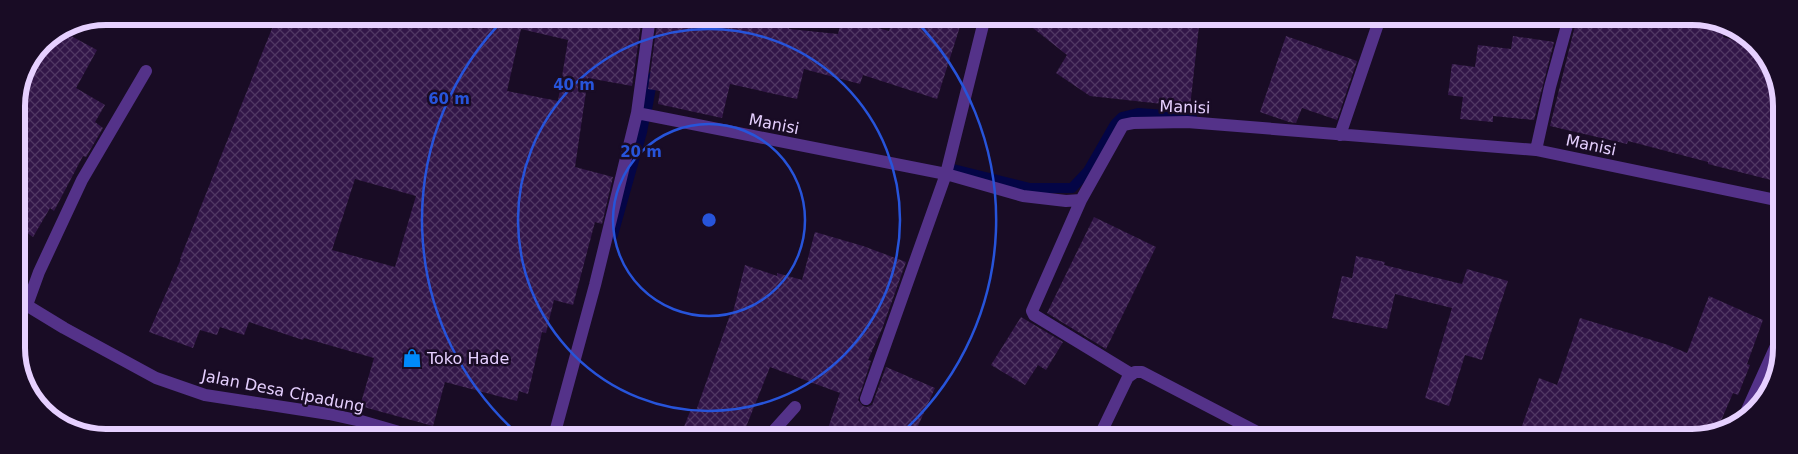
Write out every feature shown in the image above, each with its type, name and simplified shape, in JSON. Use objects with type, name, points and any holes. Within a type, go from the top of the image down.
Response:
[{"type":"street","points":[[556,429],[595,285],[637,113],[649,25]]},
{"type":"street","points":[[866,399],[946,174],[983,25]]},
{"type":"street","points":[[1340,135],[1378,25]]},
{"type":"street","points":[[1536,150],[1550,87],[1567,25]]},
{"type":"street","points":[[25,297],[39,272],[82,180],[146,71]]},
{"type":"street","name":"Manisi","points":[[637,113],[946,174],[1022,196],[1066,200],[1081,200],[1120,128],[1126,123],[1187,122],[1536,150],[1773,199]]},
{"type":"street","points":[[1081,200],[1032,311],[1034,315],[1131,374],[1142,372],[1252,429]]},
{"type":"street","name":"Jalan Desa Cipadung","points":[[25,304],[64,328],[156,378],[205,395],[329,414],[389,429]]},
{"type":"street","points":[[1748,405],[1772,354]]},
{"type":"street","points":[[1103,429],[1131,374]]},
{"type":"street","points":[[775,429],[795,407]]},
{"type":"building","points":[[273,25],[461,25],[474,29],[476,25],[641,25],[632,86],[588,78],[575,167],[613,177],[602,224],[595,222],[573,305],[554,300],[546,333],[542,332],[528,394],[519,391],[517,401],[445,382],[433,426],[360,406],[374,358],[304,338],[303,340],[249,322],[244,335],[220,327],[217,335],[200,330],[193,348],[149,332],[181,259]],"holes":[[[521,29],[568,40],[558,101],[507,91]],[[355,179],[416,196],[395,267],[332,250]]]},
{"type":"building","points":[[657,25],[790,25],[789,29],[838,34],[840,25],[867,25],[889,31],[891,25],[960,25],[937,99],[863,75],[860,84],[804,69],[797,99],[730,84],[722,118],[658,104],[660,91],[648,89]]},
{"type":"building","points":[[1029,25],[1199,25],[1190,107],[1090,96],[1056,73],[1067,55]]},
{"type":"building","points":[[1575,25],[1692,25],[1718,29],[1725,32],[1723,37],[1741,43],[1749,49],[1765,70],[1769,80],[1773,106],[1773,180],[1628,141],[1627,144],[1550,126]]},
{"type":"building","points":[[69,35],[97,50],[76,88],[105,105],[95,122],[103,128],[86,157],[83,156],[54,211],[50,208],[33,237],[25,232],[25,101],[31,75],[39,61],[49,49]]},
{"type":"building","points":[[1286,36],[1357,61],[1337,120],[1302,108],[1296,123],[1260,112]]},
{"type":"building","points":[[1513,36],[1554,42],[1534,120],[1493,116],[1493,122],[1460,119],[1463,97],[1448,95],[1452,64],[1475,67],[1478,45],[1511,49]]},
{"type":"building","points":[[1094,217],[1156,247],[1106,349],[1047,313]]},
{"type":"building","points":[[815,232],[863,246],[906,262],[882,329],[868,360],[871,361],[858,400],[863,406],[872,405],[886,367],[935,388],[917,429],[828,429],[840,393],[770,367],[745,429],[683,429],[691,409],[696,411],[730,315],[732,316],[745,265],[777,276],[777,273],[802,280]]},
{"type":"building","points":[[1356,256],[1385,262],[1384,265],[1462,284],[1467,269],[1508,281],[1482,360],[1465,355],[1449,406],[1425,398],[1452,308],[1395,294],[1387,329],[1332,318],[1342,276],[1352,278]]},
{"type":"building","points":[[1709,296],[1763,320],[1747,364],[1750,365],[1738,395],[1733,393],[1720,424],[1697,429],[1521,429],[1539,378],[1557,385],[1580,318],[1668,345],[1687,353]]},
{"type":"building","points":[[1021,317],[1063,342],[1046,370],[1038,365],[1025,385],[991,365]]},
{"type":"waterway","points":[[646,115],[653,76]]},
{"type":"waterway","points":[[949,168],[1030,188],[1072,188],[1088,171],[1115,124],[1122,117],[1138,113],[1192,117]]},
{"type":"waterway","points":[[613,235],[645,116]]},
{"type":"place","name":"Toko Hade","points":[[412,358]]}]
